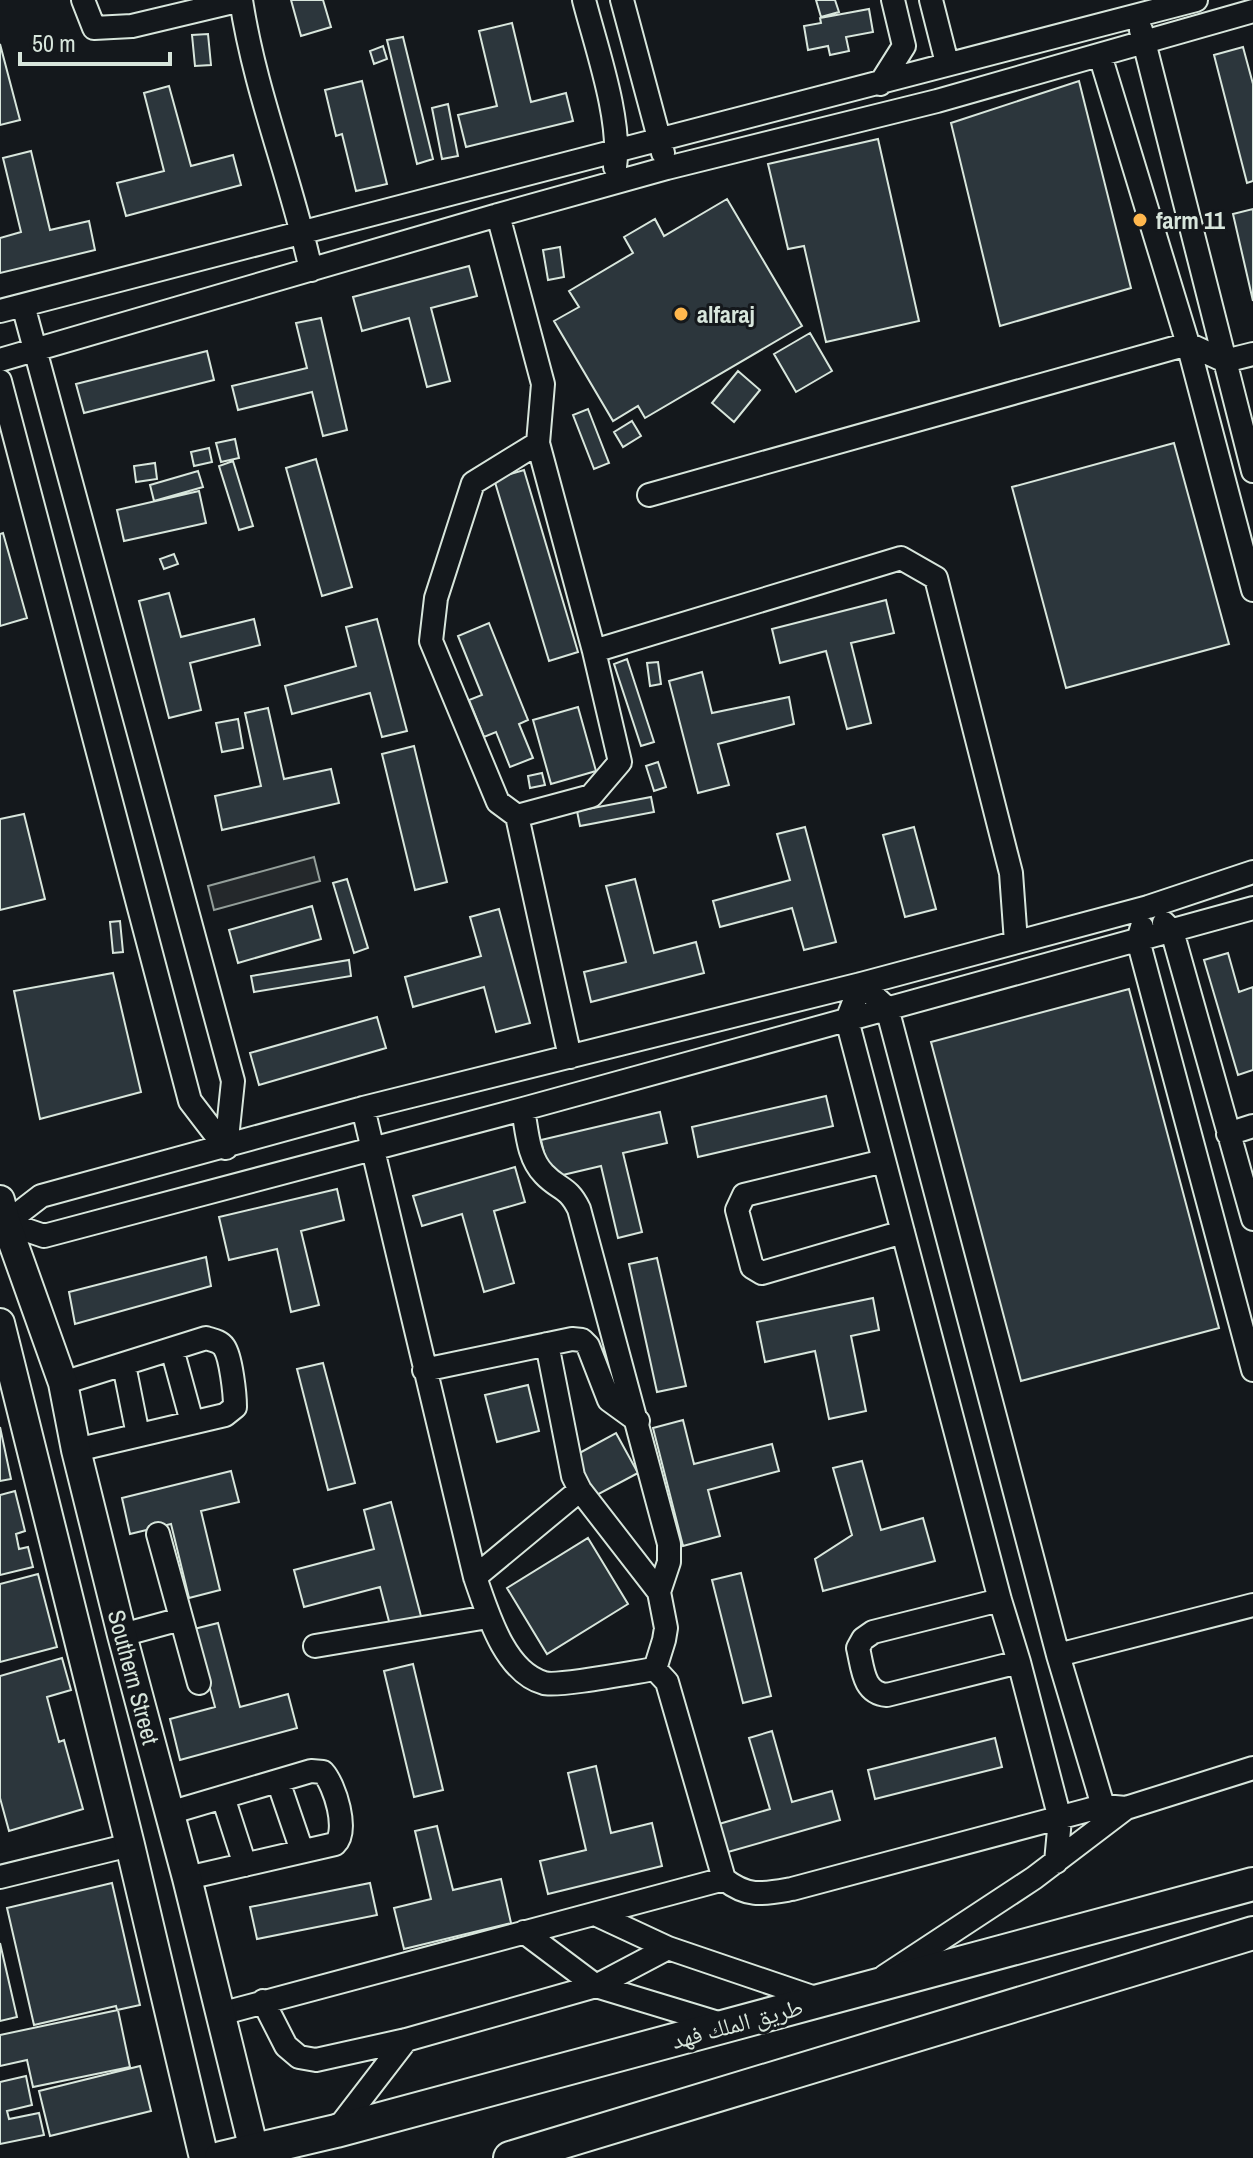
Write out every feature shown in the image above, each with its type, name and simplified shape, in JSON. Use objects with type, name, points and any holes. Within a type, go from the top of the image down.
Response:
[{"type":"highway","name":"طريق الملك فهد","points":[[221,2158],[255,2154],[1253,1884]]},
{"type":"highway","points":[[510,2158],[1253,1933]]},
{"type":"main road","name":"Southern Street","points":[[3,1212],[63,1383],[76,1450],[122,1635],[187,1878],[255,2154]]},
{"type":"main road","name":"Southern Street","points":[[0,1323],[204,2158]]},
{"type":"street","points":[[83,0],[94,28],[132,26],[241,0],[249,49],[303,232],[311,270]]},
{"type":"street","points":[[584,0],[608,95],[617,152],[612,183]]},
{"type":"street","points":[[622,0],[667,168]]},
{"type":"street","points":[[880,84],[904,46],[893,0]]},
{"type":"street","points":[[931,0],[947,63]]},
{"type":"street","points":[[0,311],[1196,0]]},
{"type":"street","points":[[0,360],[612,183],[937,101],[1253,11]]},
{"type":"street","points":[[1137,17],[1253,471]]},
{"type":"street","points":[[1100,55],[1188,344],[1253,590]]},
{"type":"street","points":[[498,215],[543,384],[538,443],[594,651],[620,762],[591,796],[517,816]]},
{"type":"street","points":[[23,305],[233,1081],[226,1148]]},
{"type":"street","points":[[649,495],[1188,344],[1225,361],[1253,354]]},
{"type":"street","points":[[0,381],[190,1101],[226,1148]]},
{"type":"street","points":[[538,443],[473,483],[436,598],[431,641],[498,802],[517,816],[570,1057]]},
{"type":"street","points":[[594,651],[901,558],[936,578],[1011,873],[1016,942]]},
{"type":"street","points":[[3,1212],[41,1196],[226,1148],[363,1108],[861,984],[1148,907],[1253,872]]},
{"type":"street","points":[[1148,907],[1172,931],[1228,1134],[1248,1188],[1253,1219]]},
{"type":"street","points":[[1148,907],[1138,940],[1253,1370]]},
{"type":"street","points":[[3,1212],[44,1236],[523,1109],[1253,908]]},
{"type":"street","points":[[861,984],[887,1008],[1058,1655],[1114,1807]]},
{"type":"street","points":[[861,984],[847,1020],[1060,1819],[1056,1862]]},
{"type":"street","points":[[363,1108],[424,1370],[475,1577],[488,1617],[515,1664],[529,1677],[546,1684],[655,1669]]},
{"type":"street","points":[[523,1109],[533,1158],[551,1181],[572,1195],[579,1209],[669,1544],[669,1562],[659,1592]]},
{"type":"street","points":[[1228,1134],[1253,1126]]},
{"type":"street","points":[[884,1161],[744,1195],[737,1210],[752,1267],[762,1273],[903,1232]]},
{"type":"street","points":[[63,1383],[206,1338],[225,1348],[235,1395],[235,1407],[225,1415],[76,1450]]},
{"type":"street","points":[[424,1370],[572,1339],[582,1340],[588,1346],[609,1400],[638,1421]]},
{"type":"street","points":[[547,1344],[573,1476],[580,1490],[659,1592],[666,1628],[655,1669]]},
{"type":"street","points":[[172,1349],[192,1422]]},
{"type":"street","points":[[124,1365],[138,1435]]},
{"type":"street","points":[[475,1577],[580,1490]]},
{"type":"street","points":[[158,1534],[199,1683]]},
{"type":"street","points":[[1000,1600],[873,1632],[863,1639],[858,1648],[868,1687],[876,1694],[887,1695],[1019,1662]]},
{"type":"street","points":[[1058,1655],[1253,1605]]},
{"type":"street","points":[[315,1646],[488,1617]]},
{"type":"street","points":[[122,1635],[181,1619]]},
{"type":"street","points":[[655,1669],[667,1682],[724,1879],[739,1891],[760,1895],[1114,1807],[1253,1768]]},
{"type":"street","points":[[169,1813],[311,1771],[323,1772],[329,1779],[343,1827],[341,1838],[335,1844],[187,1878]]},
{"type":"street","points":[[278,1781],[302,1851]]},
{"type":"street","points":[[223,1797],[245,1865]]},
{"type":"street","points":[[865,1989],[1056,1862],[1114,1807]]},
{"type":"street","points":[[0,1877],[130,1845]]},
{"type":"street","points":[[220,2014],[724,1879]]},
{"type":"street","points":[[595,1914],[668,1948],[822,2000]]},
{"type":"street","points":[[524,1932],[596,1986],[728,2026]]},
{"type":"street","points":[[263,2001],[286,2046],[299,2057],[316,2060],[406,2040],[596,1986],[668,1948]]},
{"type":"street","points":[[336,2131],[406,2040]]},
{"type":"shaded area","points":[[314,857],[320,881],[214,910],[208,886]]},
{"type":"building","points":[[291,0],[323,0],[331,27],[301,36]]},
{"type":"building","points":[[816,0],[835,0],[839,12],[821,17]]},
{"type":"building","points":[[869,9],[873,32],[846,37],[849,51],[830,55],[828,46],[808,50],[804,26],[821,23],[820,18]]},
{"type":"building","points":[[512,23],[531,102],[566,93],[573,121],[466,147],[458,115],[497,106],[479,31]]},
{"type":"building","points":[[208,34],[211,65],[195,66],[192,35]]},
{"type":"building","points":[[403,37],[433,159],[417,164],[387,40]]},
{"type":"building","points":[[0,44],[20,120],[0,125]]},
{"type":"building","points":[[383,46],[387,59],[374,64],[370,51]]},
{"type":"building","points":[[1243,47],[1253,84],[1253,181],[1247,183],[1214,55]]},
{"type":"building","points":[[362,81],[387,184],[356,191],[342,134],[336,136],[325,90]]},
{"type":"building","points":[[1079,81],[1131,288],[1000,326],[951,123]]},
{"type":"building","points":[[169,86],[191,166],[233,155],[241,185],[126,216],[117,183],[164,171],[144,93]]},
{"type":"building","points":[[448,104],[458,156],[442,159],[432,108]]},
{"type":"building","points":[[878,139],[919,321],[826,342],[804,246],[788,249],[768,164]]},
{"type":"building","points":[[31,151],[50,230],[89,221],[95,250],[0,273],[0,238],[21,232],[3,158]]},
{"type":"building","name":"alfaraj","points":[[727,199],[802,326],[645,418],[638,406],[613,421],[554,321],[579,307],[569,291],[633,253],[624,237],[655,219],[664,236]]},
{"type":"building","points":[[1253,209],[1253,301],[1233,214]]},
{"type":"building","points":[[560,247],[564,277],[548,280],[543,250]]},
{"type":"building","points":[[469,266],[477,296],[431,308],[450,381],[427,387],[409,318],[362,331],[353,297]]},
{"type":"building","points":[[321,318],[347,430],[323,436],[312,392],[238,410],[232,386],[307,368],[296,323]]},
{"type":"building","points":[[810,333],[832,371],[796,392],[774,354]]},
{"type":"building","points":[[207,351],[214,380],[84,413],[76,384]]},
{"type":"building","points":[[738,371],[760,390],[734,422],[712,403]]},
{"type":"building","points":[[588,409],[609,463],[594,469],[573,415]]},
{"type":"building","points":[[632,421],[641,436],[623,447],[614,432]]},
{"type":"building","points":[[235,439],[239,458],[221,462],[216,443]]},
{"type":"building","points":[[1174,443],[1229,644],[1066,688],[1012,487]]},
{"type":"building","points":[[209,448],[212,462],[194,466],[191,452]]},
{"type":"building","points":[[316,459],[352,587],[322,596],[286,468]]},
{"type":"building","points":[[233,461],[253,526],[239,530],[219,466]]},
{"type":"building","points":[[155,463],[157,479],[136,482],[134,466]]},
{"type":"building","points":[[524,470],[578,652],[549,661],[494,479]]},
{"type":"building","points":[[198,471],[203,487],[154,501],[150,485]]},
{"type":"building","points":[[199,491],[206,523],[124,541],[117,510]]},
{"type":"building","points":[[3,533],[27,618],[0,626],[0,534]]},
{"type":"building","points":[[174,554],[178,564],[164,569],[160,559]]},
{"type":"building","points":[[169,593],[181,637],[254,619],[260,645],[190,663],[201,710],[169,718],[139,601]]},
{"type":"building","points":[[886,600],[894,633],[851,643],[871,723],[847,729],[826,651],[780,663],[772,629]]},
{"type":"building","points":[[377,619],[407,731],[382,737],[370,693],[292,714],[285,686],[356,666],[346,627]]},
{"type":"building","points":[[489,623],[528,720],[519,724],[533,758],[510,767],[496,732],[484,737],[469,700],[482,695],[458,636]]},
{"type":"building","points":[[627,659],[654,742],[641,746],[614,664]]},
{"type":"building","points":[[658,662],[661,684],[650,686],[647,663]]},
{"type":"building","points":[[702,672],[712,713],[789,697],[794,724],[718,744],[729,785],[698,793],[669,681]]},
{"type":"building","points":[[578,707],[596,771],[551,784],[533,720]]},
{"type":"building","points":[[268,708],[284,779],[331,769],[339,803],[222,830],[215,796],[261,786],[245,713]]},
{"type":"building","points":[[238,719],[243,748],[222,752],[216,723]]},
{"type":"building","points":[[414,746],[447,882],[415,890],[382,754]]},
{"type":"building","points":[[658,762],[666,787],[654,791],[646,766]]},
{"type":"building","points":[[542,773],[545,785],[530,788],[528,776]]},
{"type":"building","points":[[651,797],[654,812],[580,826],[577,811]]},
{"type":"building","points":[[24,814],[45,899],[0,910],[0,819]]},
{"type":"building","points":[[805,827],[836,942],[804,950],[792,908],[720,927],[713,901],[790,880],[777,834]]},
{"type":"building","points":[[914,827],[936,909],[905,917],[883,835]]},
{"type":"building","points":[[347,879],[368,948],[354,953],[333,883]]},
{"type":"building","points":[[635,879],[654,953],[696,942],[704,973],[591,1002],[584,972],[626,962],[606,886]]},
{"type":"building","points":[[312,906],[321,939],[238,963],[229,930]]},
{"type":"building","points":[[499,909],[530,1023],[496,1032],[484,987],[413,1007],[405,977],[481,956],[470,917]]},
{"type":"building","points":[[120,921],[123,952],[113,953],[110,922]]},
{"type":"building","points":[[1228,953],[1239,992],[1253,987],[1253,1070],[1238,1075],[1204,960]]},
{"type":"building","points":[[349,960],[351,976],[254,992],[251,976]]},
{"type":"building","points":[[113,973],[141,1092],[40,1119],[14,991]]},
{"type":"building","points":[[1129,989],[1219,1328],[1021,1381],[931,1042]]},
{"type":"building","points":[[377,1017],[386,1048],[259,1085],[250,1053]]},
{"type":"building","points":[[826,1096],[833,1126],[698,1157],[692,1127]]},
{"type":"building","points":[[660,1112],[667,1143],[623,1153],[642,1232],[618,1238],[601,1166],[550,1178],[541,1140]]},
{"type":"building","points":[[515,1167],[525,1202],[494,1211],[514,1283],[484,1292],[462,1214],[422,1226],[413,1196]]},
{"type":"building","points":[[337,1189],[344,1220],[301,1231],[319,1305],[291,1312],[277,1249],[229,1260],[219,1217]]},
{"type":"building","points":[[206,1257],[211,1286],[75,1324],[69,1292]]},
{"type":"building","points":[[657,1258],[686,1386],[657,1392],[629,1264]]},
{"type":"building","points":[[873,1298],[879,1330],[851,1336],[866,1411],[829,1419],[815,1351],[765,1362],[757,1322]]},
{"type":"building","points":[[323,1363],[355,1483],[328,1490],[297,1369]]},
{"type":"building","points":[[528,1385],[539,1431],[497,1442],[485,1395]]},
{"type":"building","points":[[683,1420],[694,1464],[772,1444],[779,1471],[708,1490],[720,1536],[683,1546],[653,1428]]},
{"type":"building","points":[[0,1427],[11,1479],[0,1481]]},
{"type":"building","points":[[616,1433],[638,1473],[595,1496],[574,1456]]},
{"type":"building","points":[[862,1461],[881,1530],[923,1518],[935,1561],[823,1591],[815,1559],[852,1535],[833,1468]]},
{"type":"building","points":[[231,1471],[239,1502],[201,1511],[220,1590],[189,1598],[171,1524],[130,1534],[122,1498]]},
{"type":"building","points":[[15,1491],[25,1531],[16,1534],[19,1549],[28,1547],[33,1567],[0,1575],[0,1495]]},
{"type":"building","points":[[391,1502],[422,1620],[391,1629],[380,1587],[304,1607],[294,1570],[374,1549],[364,1510]]},
{"type":"building","points":[[588,1538],[628,1604],[547,1654],[507,1588]]},
{"type":"building","points":[[741,1573],[771,1696],[743,1703],[712,1580]]},
{"type":"building","points":[[38,1574],[57,1647],[0,1662],[0,1584]]},
{"type":"building","points":[[218,1623],[240,1707],[288,1694],[297,1728],[180,1760],[170,1719],[215,1707],[194,1629]]},
{"type":"building","points":[[62,1658],[71,1690],[47,1697],[59,1742],[64,1740],[83,1809],[9,1831],[0,1798],[0,1676]]},
{"type":"building","points":[[413,1664],[443,1790],[414,1797],[384,1671]]},
{"type":"building","points":[[772,1731],[792,1802],[832,1791],[840,1820],[728,1852],[719,1824],[770,1809],[749,1738]]},
{"type":"building","points":[[995,1738],[1002,1767],[875,1799],[868,1770]]},
{"type":"building","points":[[596,1766],[611,1833],[652,1823],[662,1866],[548,1894],[540,1861],[586,1850],[568,1773]]},
{"type":"building","points":[[437,1826],[453,1890],[501,1879],[511,1923],[404,1949],[394,1908],[431,1899],[415,1831]]},
{"type":"building","points":[[112,1883],[140,2005],[117,2010],[116,2006],[34,2025],[7,1908]]},
{"type":"building","points":[[370,1883],[377,1915],[257,1939],[250,1907]]},
{"type":"building","points":[[0,1943],[17,2017],[0,2021]]},
{"type":"building","points":[[118,2010],[130,2067],[33,2087],[27,2060],[0,2066],[0,2035]]},
{"type":"building","points":[[140,2066],[151,2111],[50,2136],[39,2091]]},
{"type":"building","points":[[26,2076],[32,2105],[7,2111],[9,2119],[39,2113],[44,2135],[0,2144],[0,2082]]},
{"type":"place","name":"farm 11","points":[[1140,220]]},
{"type":"place","name":"alfaraj","points":[[681,314]]}]
